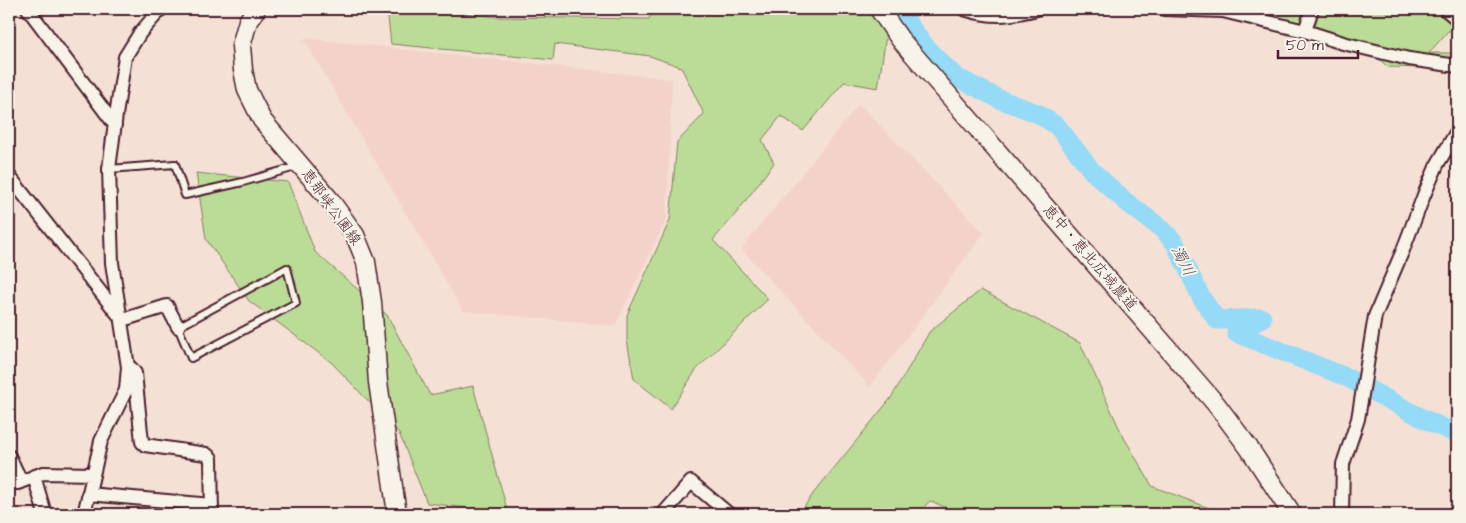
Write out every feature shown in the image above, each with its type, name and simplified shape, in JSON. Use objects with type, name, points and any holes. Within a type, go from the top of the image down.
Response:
[{"type":"street","points":[[28,9],[115,125]]},
{"type":"street","points":[[84,514],[101,440],[126,390],[128,367],[112,263],[109,169],[125,57],[140,33],[161,9]]},
{"type":"street","name":"恵那峡公園線","points":[[256,9],[248,22],[241,46],[247,90],[262,120],[330,200],[355,235],[366,262],[372,302],[378,382],[397,514]]},
{"type":"street","name":"恵中・恵北広域農道","points":[[879,9],[900,39],[1216,404],[1249,448],[1292,514]]},
{"type":"street","points":[[964,9],[992,16],[1010,15],[1037,9]]},
{"type":"street","points":[[1164,9],[1223,11],[1409,59],[1457,66]]},
{"type":"street","points":[[1305,31],[1312,9]]},
{"type":"street","points":[[1445,9],[1457,19]]},
{"type":"street","points":[[1342,514],[1343,464],[1358,419],[1375,316],[1427,187],[1437,165],[1457,131]]},
{"type":"street","points":[[9,176],[122,320]]},
{"type":"street","points":[[122,320],[167,306],[178,327]]},
{"type":"street","points":[[88,494],[212,510],[212,462],[209,456],[145,445],[142,442],[135,373],[128,367]]},
{"type":"street","points":[[9,456],[15,482],[43,473],[93,474]]},
{"type":"street","points":[[34,476],[45,514]]},
{"type":"street","points":[[663,514],[692,482],[729,514]]},
{"type":"lane","points":[[109,169],[175,164],[185,195],[243,182],[301,165]]},
{"type":"lane","points":[[287,268],[296,303],[191,358],[178,327],[287,268]]},
{"type":"shaded area","points":[[303,38],[672,79],[667,218],[615,326],[463,311]]},
{"type":"shaded area","points":[[859,104],[984,233],[870,387],[741,249]]},
{"type":"green space","points":[[387,9],[432,9],[497,17],[649,19],[653,9],[903,9],[886,36],[878,88],[844,82],[803,131],[781,116],[762,140],[774,163],[734,216],[713,240],[768,299],[696,370],[671,409],[634,379],[627,340],[627,315],[670,220],[677,142],[704,114],[681,67],[650,56],[555,44],[553,60],[391,44]]},
{"type":"green space","points":[[1279,9],[1388,9],[1390,11],[1397,9],[1452,9],[1457,23],[1457,30],[1448,31],[1429,53],[1457,53],[1457,69],[1388,67],[1379,59],[1351,49],[1319,29],[1292,34],[1273,27],[1281,14]]},
{"type":"green space","points":[[196,173],[288,182],[315,252],[387,315],[430,395],[473,386],[508,513],[427,503],[399,433],[332,363],[249,301],[206,239]]},
{"type":"green space","points":[[981,290],[1080,343],[1122,434],[1152,486],[1224,514],[962,514],[930,501],[917,514],[799,514],[891,398],[930,331]]},
{"type":"waterway","name":"濁川","points":[[902,9],[909,25],[930,52],[956,77],[999,99],[1039,114],[1058,127],[1092,171],[1125,201],[1163,230],[1175,243],[1201,297],[1217,320],[1262,318],[1236,333],[1346,377],[1424,419],[1457,434]]}]
